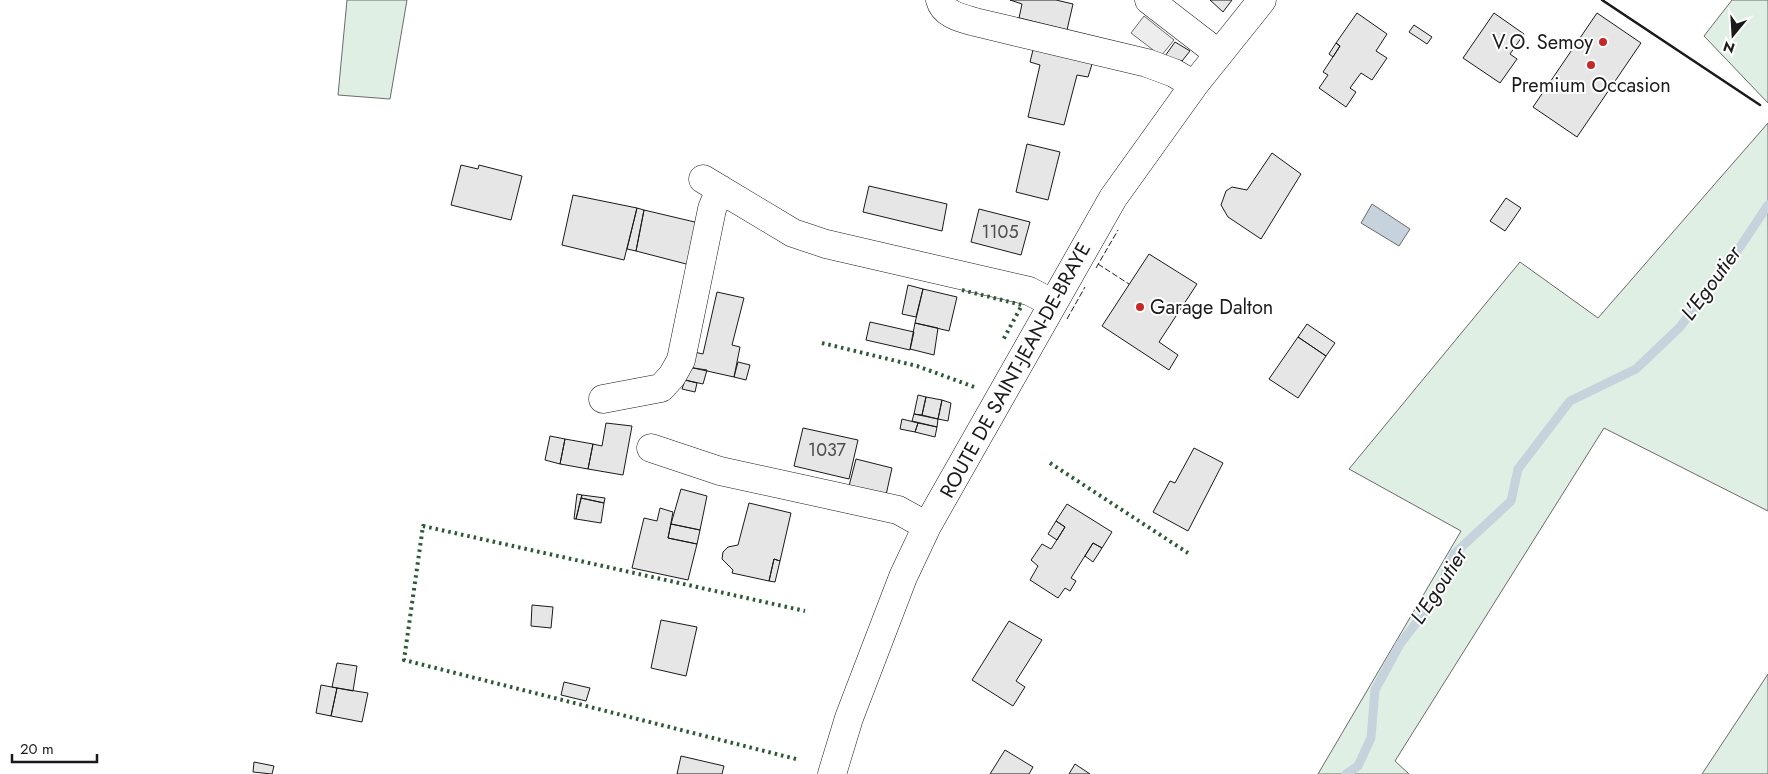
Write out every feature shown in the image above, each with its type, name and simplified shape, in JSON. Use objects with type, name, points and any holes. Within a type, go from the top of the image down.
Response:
[{"type":"street","points":[[940,0],[941,5],[950,14],[975,22],[1147,63],[1174,73],[1194,85]]},
{"type":"street","points":[[1149,0],[1219,54]]},
{"type":"street","name":"ROUTE DE SAINT-JEAN-DE-BRAYE","points":[[832,774],[849,718],[900,586],[927,526],[1113,198],[1194,85],[1262,0]]},
{"type":"street","points":[[603,399],[661,388],[672,376],[681,360],[712,209],[712,184],[802,236],[826,244],[1029,291],[1052,303]]},
{"type":"street","points":[[651,448],[720,471],[898,510],[927,526]]},
{"type":"green space","points":[[347,0],[407,0],[390,99],[338,95]]},
{"type":"green space","points":[[1732,0],[1768,0],[1768,103],[1704,36]]},
{"type":"green space","points":[[1768,123],[1768,511],[1604,428],[1395,761],[1409,774],[1318,774],[1461,531],[1349,469],[1520,262],[1598,318]]},
{"type":"green space","points":[[1768,674],[1768,774],[1702,774]]},
{"type":"shaded area","points":[[1144,16],[1174,40],[1161,56],[1131,33]]},
{"type":"shaded area","points":[[1372,204],[1410,229],[1399,246],[1361,223]]},
{"type":"building","points":[[1010,0],[1056,0],[1073,4],[1067,30],[1019,18],[1022,4]]},
{"type":"building","points":[[1210,0],[1232,0],[1223,12]]},
{"type":"building","points":[[1357,13],[1387,34],[1376,51],[1387,58],[1372,80],[1361,73],[1350,88],[1356,92],[1346,107],[1319,88],[1328,75],[1323,72],[1340,46],[1336,43]]},
{"type":"building","points":[[1494,13],[1524,34],[1510,54],[1517,59],[1500,83],[1463,58]]},
{"type":"building","points":[[1597,13],[1641,43],[1577,137],[1533,107]]},
{"type":"building","points":[[1414,25],[1432,37],[1427,44],[1409,32]]},
{"type":"building","points":[[1175,42],[1190,51],[1182,61],[1165,56]]},
{"type":"building","points":[[1336,43],[1340,46],[1333,57],[1329,54]]},
{"type":"building","points":[[1034,46],[1093,61],[1088,77],[1077,75],[1064,125],[1028,117],[1040,65],[1030,62]]},
{"type":"building","points":[[1027,144],[1060,152],[1048,200],[1016,192]]},
{"type":"building","points":[[1272,153],[1301,174],[1261,239],[1228,217],[1221,205],[1226,191],[1232,187],[1247,190]]},
{"type":"building","points":[[461,165],[478,169],[479,165],[522,176],[511,220],[451,205]]},
{"type":"building","points":[[869,186],[947,204],[942,231],[863,212]]},
{"type":"building","points":[[573,195],[637,208],[624,260],[562,245]]},
{"type":"building","points":[[1506,198],[1521,208],[1505,231],[1490,221]]},
{"type":"building","points":[[637,208],[644,210],[636,251],[627,249]]},
{"type":"building","points":[[979,209],[1030,222],[1021,255],[971,242]]},
{"type":"building","points":[[644,210],[699,223],[690,265],[636,251]]},
{"type":"building","points":[[1149,254],[1197,284],[1159,342],[1178,355],[1169,370],[1102,326]]},
{"type":"building","points":[[908,285],[923,289],[916,317],[902,314]]},
{"type":"building","points":[[923,289],[957,297],[949,331],[915,323]]},
{"type":"building","points":[[717,292],[744,298],[732,345],[740,347],[734,377],[689,367],[694,352],[703,354]]},
{"type":"building","points":[[870,322],[914,332],[910,350],[866,340]]},
{"type":"building","points":[[915,323],[938,328],[934,355],[910,349]]},
{"type":"building","points":[[1307,324],[1335,343],[1326,356],[1298,337]]},
{"type":"building","points":[[1298,337],[1326,356],[1298,398],[1269,379]]},
{"type":"building","points":[[738,362],[750,365],[746,380],[734,377]]},
{"type":"building","points":[[687,367],[707,370],[703,384],[685,380]]},
{"type":"building","points":[[685,380],[697,383],[695,392],[682,389]]},
{"type":"building","points":[[918,395],[926,397],[922,415],[914,414]]},
{"type":"building","points":[[926,397],[942,400],[938,419],[922,415]]},
{"type":"building","points":[[942,400],[951,403],[948,421],[938,419]]},
{"type":"building","points":[[914,414],[938,419],[937,427],[912,421]]},
{"type":"building","points":[[902,419],[918,423],[915,432],[900,429]]},
{"type":"building","points":[[606,423],[632,426],[623,475],[588,469],[593,444],[602,446]]},
{"type":"building","points":[[918,423],[937,427],[935,437],[915,432]]},
{"type":"building","points":[[803,428],[858,440],[849,479],[794,466]]},
{"type":"building","points":[[550,436],[565,439],[560,464],[545,460]]},
{"type":"building","points":[[565,439],[593,444],[588,469],[560,464]]},
{"type":"building","points":[[1194,448],[1223,463],[1188,531],[1153,512],[1170,481],[1175,483]]},
{"type":"building","points":[[856,459],[892,468],[886,495],[849,486]]},
{"type":"building","points":[[681,489],[707,496],[700,530],[671,524]]},
{"type":"building","points":[[577,494],[582,495],[576,519],[574,519]]},
{"type":"building","points":[[582,495],[605,498],[604,503],[581,498]]},
{"type":"building","points":[[581,498],[604,503],[601,523],[576,519]]},
{"type":"building","points":[[749,503],[791,513],[780,561],[774,559],[769,581],[732,573],[733,570],[722,559],[723,552],[728,547],[738,545]]},
{"type":"building","points":[[1067,504],[1112,532],[1102,548],[1093,543],[1071,578],[1076,581],[1070,591],[1065,588],[1058,598],[1030,580],[1038,566],[1031,560],[1042,544],[1051,549],[1065,527],[1056,521]]},
{"type":"building","points":[[660,508],[673,512],[668,538],[697,544],[688,580],[632,568],[644,518],[657,521]]},
{"type":"building","points":[[1056,521],[1065,527],[1057,540],[1048,534]]},
{"type":"building","points":[[671,524],[700,530],[697,544],[668,538]]},
{"type":"building","points":[[1093,543],[1102,548],[1093,562],[1085,556]]},
{"type":"building","points":[[774,559],[780,561],[775,582],[769,581]]},
{"type":"building","points":[[532,605],[553,607],[551,628],[531,626]]},
{"type":"building","points":[[661,620],[697,627],[686,676],[651,668]]},
{"type":"building","points":[[1009,621],[1042,640],[1016,681],[1025,687],[1013,706],[972,680]]},
{"type":"building","points":[[337,663],[357,666],[353,691],[332,687]]},
{"type":"building","points":[[564,682],[590,688],[586,701],[561,695]]},
{"type":"building","points":[[321,685],[337,688],[331,716],[316,713]]},
{"type":"building","points":[[337,688],[368,693],[362,722],[331,716]]},
{"type":"building","points":[[1005,750],[1033,767],[1029,774],[990,774]]},
{"type":"building","points":[[681,756],[724,766],[722,774],[677,774]]},
{"type":"building","points":[[254,762],[274,766],[272,774],[253,772]]},
{"type":"building","points":[[1075,764],[1090,774],[1069,774]]},
{"type":"waterway","name":"L'Egoutier","points":[[1346,774],[1358,766],[1371,738],[1375,690],[1400,644],[1436,597],[1454,554],[1511,501],[1518,469],[1570,401],[1636,369],[1680,327],[1740,247],[1768,205]]},
{"type":"hedge","points":[[962,290],[1022,305],[1003,340]]},
{"type":"hedge","points":[[822,343],[917,366],[977,388]]},
{"type":"hedge","points":[[1050,463],[1188,553]]},
{"type":"hedge","points":[[796,759],[404,660],[423,526],[805,611]]},
{"type":"fence","points":[[1096,268],[1118,230]]},
{"type":"fence","points":[[1098,264],[1129,284]]},
{"type":"fence","points":[[1067,319],[1085,287]]},
{"type":"wall","points":[[1602,0],[1760,105]]},
{"type":"place","name":"V.O. Semoy","points":[[1603,42]]},
{"type":"place","name":"Premium Occasion","points":[[1591,65]]},
{"type":"place","name":"Garage Dalton","points":[[1140,307]]}]
